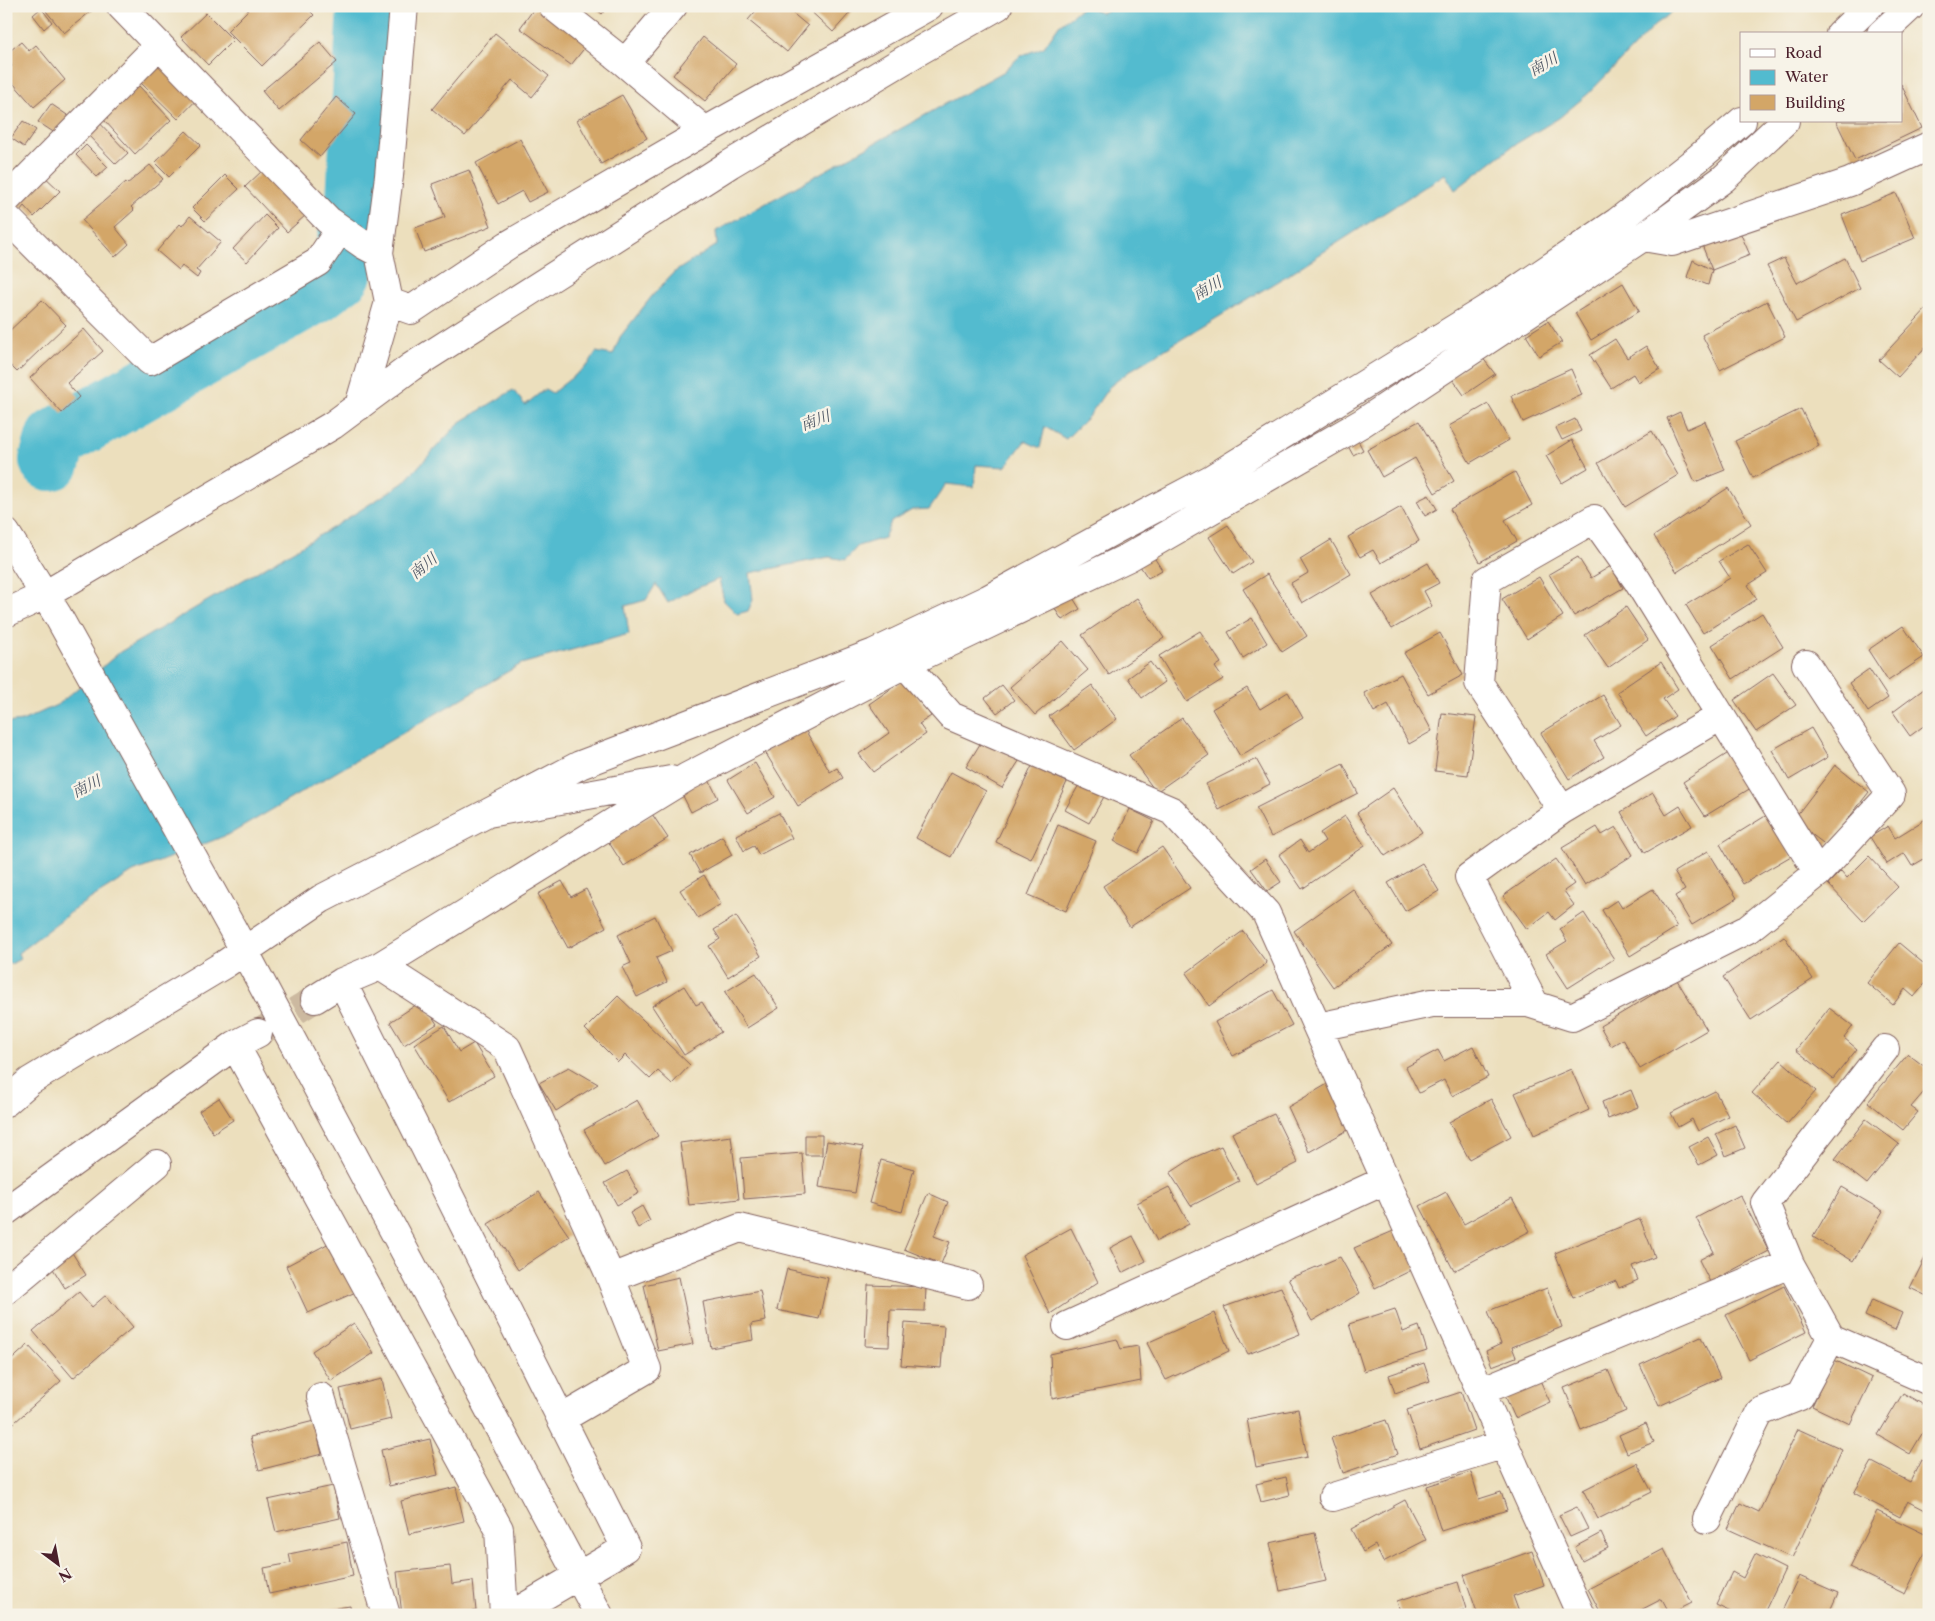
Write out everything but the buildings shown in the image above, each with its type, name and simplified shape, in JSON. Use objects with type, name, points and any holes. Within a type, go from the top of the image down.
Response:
[{"type":"street","points":[[121,6],[334,224],[371,249]]},
{"type":"street","points":[[359,406],[389,302],[371,249],[389,176],[404,6]]},
{"type":"street","points":[[552,6],[625,63],[705,131]]},
{"type":"street","points":[[625,63],[672,6]]},
{"type":"street","points":[[389,302],[411,310],[508,245],[705,131],[929,6]]},
{"type":"street","points":[[6,613],[51,605],[333,425],[411,366],[730,164],[998,6]]},
{"type":"street","points":[[1842,32],[1869,6]]},
{"type":"street","points":[[1883,32],[1911,6]]},
{"type":"street","points":[[6,200],[159,45]]},
{"type":"street","points":[[6,1102],[30,1081],[226,964],[238,940],[580,766],[874,653],[988,599],[1211,479],[1514,292],[1617,222],[1741,122]]},
{"type":"street","points":[[315,999],[342,982],[380,966],[687,777],[905,664],[1129,557],[1344,433],[1643,237],[1723,179],[1785,122]]},
{"type":"street","points":[[1643,237],[1672,242],[1850,182],[1929,146]]},
{"type":"street","points":[[6,217],[150,361],[318,262],[334,224]]},
{"type":"street","points":[[1562,810],[1479,683],[1487,580],[1594,519],[1637,580],[1818,874]]},
{"type":"street","points":[[6,533],[51,605],[238,940],[600,1615]]},
{"type":"street","points":[[905,664],[951,716],[1172,811],[1266,913],[1581,1615]]},
{"type":"street","points":[[1318,1027],[1432,1003],[1528,1003],[1572,1017],[1748,929],[1818,874],[1891,794],[1806,664]]},
{"type":"street","points":[[1535,1005],[1469,877],[1562,810],[1721,716]]},
{"type":"street","points":[[488,813],[687,777]]},
{"type":"street","points":[[380,966],[507,1048],[611,1278],[647,1369],[561,1419]]},
{"type":"street","points":[[342,982],[626,1548],[511,1615]]},
{"type":"street","points":[[6,1211],[247,1039],[499,1529],[504,1615]]},
{"type":"street","points":[[1885,1049],[1765,1203],[1790,1264],[1831,1338],[1929,1382]]},
{"type":"street","points":[[6,1290],[157,1164]]},
{"type":"street","points":[[1067,1326],[1386,1180]]},
{"type":"street","points":[[611,1278],[740,1228],[968,1285]]},
{"type":"street","points":[[1481,1391],[1790,1264]]},
{"type":"street","points":[[1706,1519],[1760,1412],[1800,1396],[1831,1338]]},
{"type":"street","points":[[321,1397],[386,1615]]},
{"type":"street","points":[[1333,1497],[1505,1444]]},
{"type":"water","name":"南川","points":[[1084,6],[1089,6],[1101,13],[1117,6],[1680,6],[1655,25],[1589,93],[1559,118],[1514,145],[1455,190],[1445,174],[1286,276],[1131,370],[1109,387],[1089,416],[1066,439],[1045,427],[1040,448],[1025,441],[1005,467],[976,465],[974,487],[946,484],[929,509],[912,510],[891,522],[884,538],[858,546],[845,560],[829,557],[750,573],[753,600],[748,611],[737,614],[724,601],[719,579],[668,603],[656,584],[646,600],[625,606],[629,634],[521,664],[232,833],[133,872],[79,906],[18,953],[20,959],[11,964],[6,963],[6,723],[22,721],[59,704],[120,652],[332,528],[403,483],[459,423],[513,390],[525,405],[545,389],[552,393],[588,365],[596,352],[613,355],[620,337],[652,296],[673,273],[717,245],[716,231],[1003,72],[1020,56],[1044,47],[1059,25]]},
{"type":"waterway","points":[[50,460],[56,439],[316,292],[341,273],[357,199],[368,6]]},
{"type":"tunnel","points":[[260,1032],[315,999]]}]
